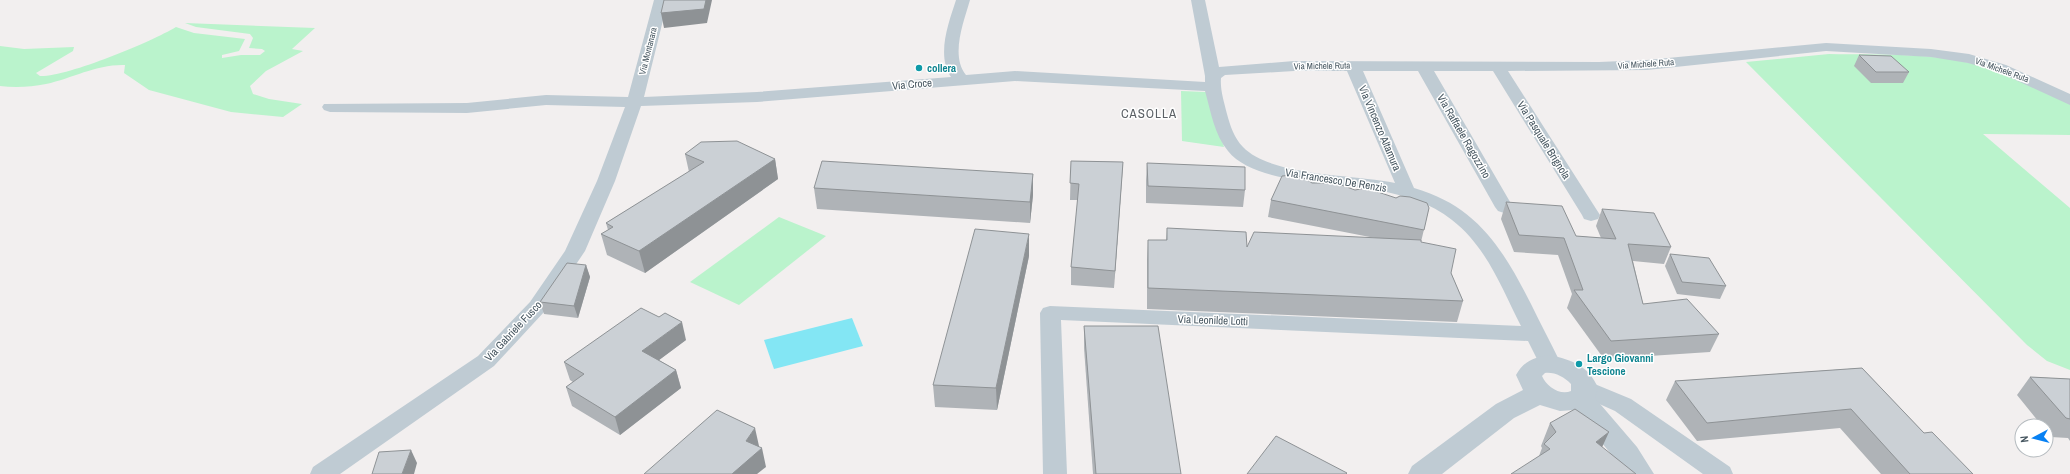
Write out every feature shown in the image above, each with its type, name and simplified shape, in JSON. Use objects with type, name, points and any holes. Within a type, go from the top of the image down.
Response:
[{"type":"street","name":"Via Montanara","points":[[635,102],[661,0]]},
{"type":"street","points":[[962,80],[959,78],[951,56],[954,32],[963,0]]},
{"type":"street","name":"Via Francesco De Renzis","points":[[1198,0],[1213,82],[1230,142],[1239,153],[1252,162],[1274,170],[1378,185],[1423,197],[1458,216],[1477,232],[1506,274],[1550,364]]},
{"type":"street","name":"Via Michele Ruta","points":[[1213,82],[1221,71],[1287,66],[1647,65],[1826,47],[1931,53],[1969,58],[2001,68],[2043,86],[2070,100]]},
{"type":"street","name":"Via Vincenzo Altamura","points":[[1353,66],[1404,183],[1405,192]]},
{"type":"street","name":"Via Raffaele Ragozzino","points":[[1423,66],[1504,207]]},
{"type":"street","name":"Via Pasquale Brignola","points":[[1498,66],[1591,215]]},
{"type":"street","name":"Via Croce","points":[[330,107],[467,108],[546,100],[606,103],[757,97],[962,80],[1030,77],[1213,82]]},
{"type":"street","points":[[2043,86],[2070,85]]},
{"type":"street","name":"Via Gabriele Fusco","points":[[322,474],[486,361],[537,307],[575,251],[635,102]]},
{"type":"street","name":"Via Leonilde Lotti","points":[[1055,474],[1050,313],[1536,334]]},
{"type":"street","points":[[1583,393],[1573,401],[1561,401],[1540,392],[1534,387],[1529,376],[1535,367],[1550,364],[1567,368],[1581,378],[1583,393],[1640,474]]},
{"type":"street","points":[[1422,474],[1505,410],[1540,392]]},
{"type":"street","points":[[1583,393],[1623,405],[1721,474]]},
{"type":"green space","points":[[185,23],[315,28],[292,49],[303,51],[266,71],[250,86],[253,94],[269,99],[302,104],[283,117],[231,112],[149,90],[124,73],[125,65],[115,65],[95,69],[40,85],[17,87],[0,86],[0,46],[24,49],[74,47],[73,51],[36,73],[40,76],[53,75],[69,71],[109,58],[176,27],[194,33],[245,39],[239,51],[222,55],[222,58],[241,55],[260,55],[265,51],[262,49],[249,48],[253,38],[250,34],[196,27]]},
{"type":"green space","points":[[1829,54],[1906,55],[1944,58],[1981,66],[2004,74],[2070,104],[2070,135],[1983,134],[2070,208],[2070,370],[2047,361],[2027,345],[1746,62]]},
{"type":"green space","points":[[1181,91],[1206,92],[1224,147],[1182,141]]},
{"type":"green space","points":[[779,217],[826,236],[739,305],[690,282]]},
{"type":"water","points":[[852,318],[863,346],[774,369],[764,340]]},
{"type":"building","points":[[664,0],[706,0],[704,9],[661,13]]},
{"type":"building","points":[[1859,55],[1891,56],[1909,72],[1876,72]]},
{"type":"building","points":[[737,141],[775,159],[639,251],[601,234],[613,227],[606,223],[704,162],[685,154],[701,142]]},
{"type":"building","points":[[822,161],[1033,174],[1030,202],[814,188]]},
{"type":"building","points":[[1071,161],[1123,162],[1115,271],[1071,267],[1079,184],[1070,183]]},
{"type":"building","points":[[1147,163],[1245,167],[1245,190],[1148,186]]},
{"type":"building","points":[[1294,175],[1306,179],[1312,183],[1336,183],[1355,190],[1366,188],[1396,198],[1400,196],[1410,197],[1427,203],[1429,208],[1424,230],[1271,200],[1282,176]]},
{"type":"building","points":[[1506,202],[1562,206],[1576,236],[1616,239],[1602,209],[1654,213],[1671,247],[1628,244],[1643,304],[1687,299],[1719,334],[1611,341],[1574,290],[1583,290],[1564,238],[1519,235]]},
{"type":"building","points":[[1167,228],[1246,232],[1247,247],[1254,232],[1421,240],[1421,242],[1456,249],[1451,273],[1463,301],[1148,288],[1148,240],[1167,240]]},
{"type":"building","points":[[975,229],[1029,234],[996,388],[933,385]]},
{"type":"building","points":[[1670,254],[1709,258],[1726,286],[1682,282]]},
{"type":"building","points":[[567,263],[586,265],[574,306],[540,302]]},
{"type":"building","points":[[641,308],[659,317],[665,313],[682,322],[642,351],[676,370],[615,417],[566,387],[584,374],[564,362]]},
{"type":"building","points":[[1084,326],[1158,326],[1181,474],[1096,474]]},
{"type":"building","points":[[1862,368],[1924,433],[1932,432],[1973,474],[1910,474],[1851,409],[1707,423],[1675,381]]},
{"type":"building","points":[[2030,377],[2070,379],[2070,419],[2066,418]]},
{"type":"building","points":[[1575,409],[1609,432],[1596,442],[1636,474],[1511,474],[1550,449],[1544,444],[1556,432],[1550,423]]},
{"type":"building","points":[[717,410],[755,428],[746,441],[762,448],[732,474],[644,474]]},
{"type":"building","points":[[1276,436],[1347,473],[1247,474]]},
{"type":"building","points":[[411,450],[402,474],[372,474],[379,452]]},
{"type":"place","name":"collera","points":[[919,68]]},
{"type":"place","name":"Largo Giovanni Tescione","points":[[1579,364]]},
{"type":"district","name":"CASOLLA","points":[[1149,113]]}]
